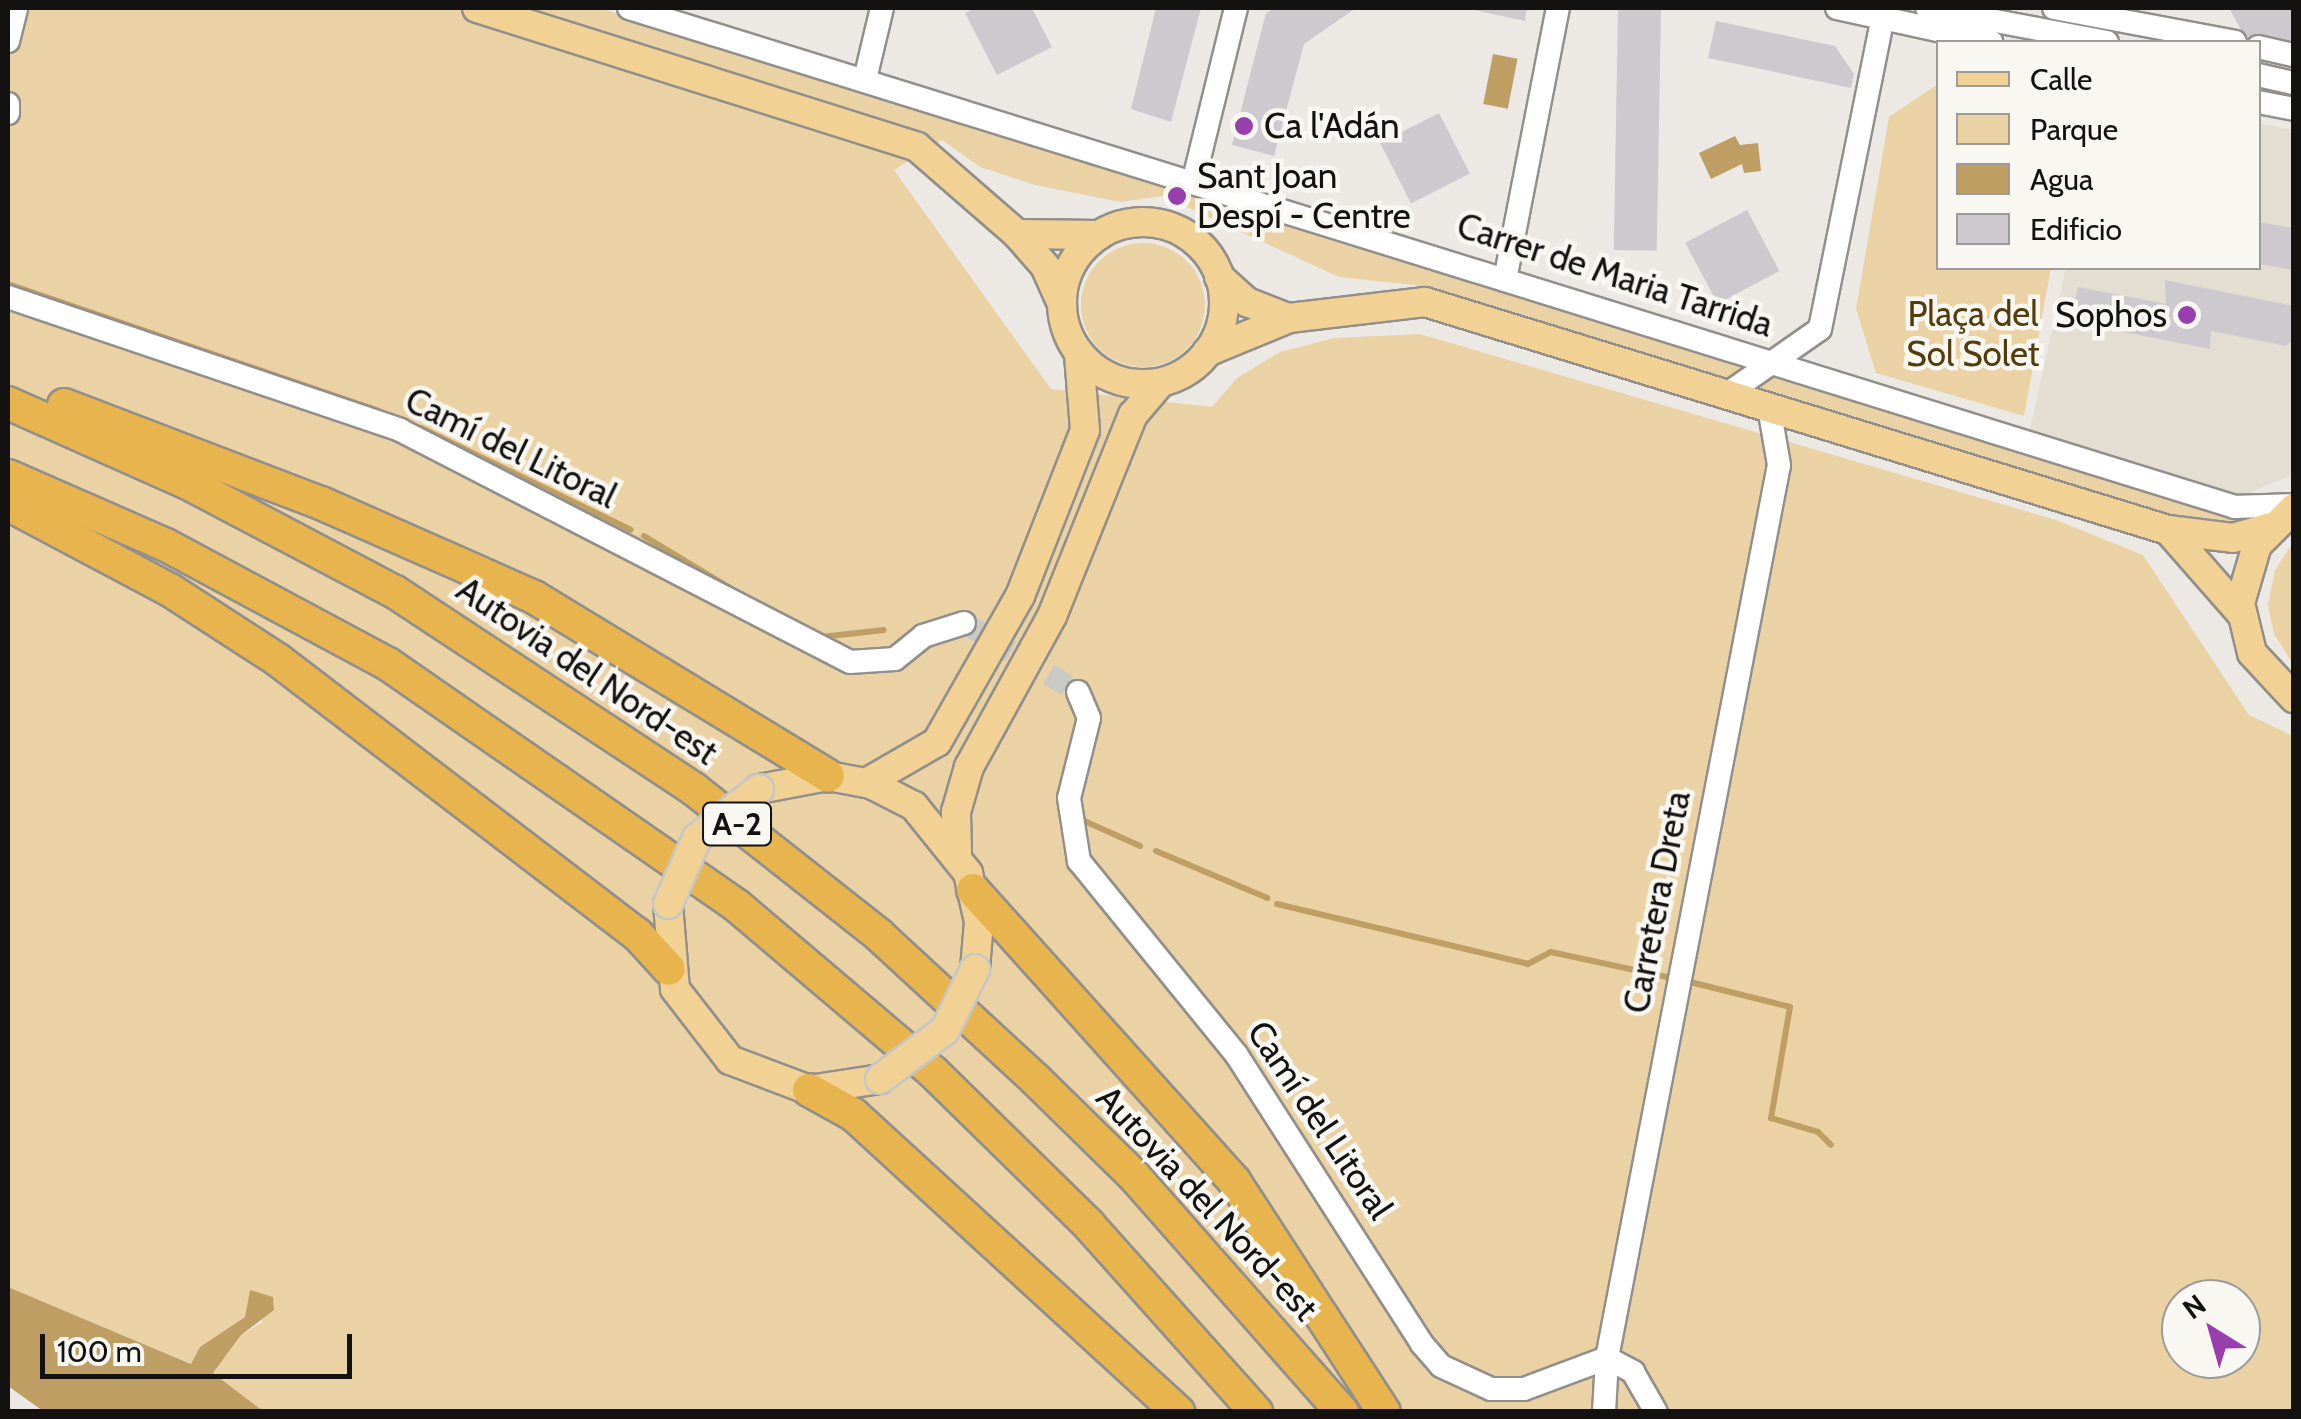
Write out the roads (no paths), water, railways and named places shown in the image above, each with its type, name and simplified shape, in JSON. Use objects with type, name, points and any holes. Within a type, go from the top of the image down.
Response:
[{"type":"highway","points":[[8,387],[190,451],[478,570],[590,626],[828,776]]},
{"type":"highway","name":"Autovia del Nord-est","points":[[8,403],[188,482],[395,592],[695,790],[878,935],[1022,1066],[1134,1176],[1342,1412]]},
{"type":"highway","name":"A-2","points":[[8,476],[166,545],[388,664],[736,904],[934,1072],[1102,1238],[1256,1412]]},
{"type":"highway","points":[[8,504],[170,590],[278,660],[637,934],[669,969]]},
{"type":"highway","points":[[973,890],[1234,1181],[1384,1412]]},
{"type":"highway","points":[[809,1090],[854,1115],[1178,1412]]},
{"type":"main road","points":[[477,8],[917,147],[1016,234],[1045,266],[1080,355],[1085,430],[1020,596],[937,742],[866,783]]},
{"type":"main road","points":[[1016,234],[1100,234],[1138,222],[1173,228],[1199,244],[1220,276],[1247,302],[1289,318]]},
{"type":"main road","points":[[1062,304],[1072,264],[1100,234]]},
{"type":"main road","points":[[1207,352],[1223,316],[1220,276]]},
{"type":"main road","points":[[957,853],[956,812],[969,767],[1052,616],[1134,416],[1160,383],[1207,352],[1289,318],[1424,302],[2168,530],[2232,538],[2269,528]]},
{"type":"main road","points":[[1080,355],[1116,380],[1160,383]]},
{"type":"main road","points":[[2241,613],[2244,572],[2269,528],[2294,506]]},
{"type":"main road","points":[[2168,530],[2241,613],[2259,665],[2294,698]]},
{"type":"main road","points":[[828,776],[866,783],[914,806],[957,853],[973,890],[975,969],[945,1030],[880,1079],[809,1090],[730,1060],[693,1022],[669,969],[668,904],[697,838],[759,790],[828,776]]},
{"type":"street","points":[[8,40],[16,8]]},
{"type":"street","name":"Carrer de Maria Tarrida","points":[[629,8],[866,75],[1504,280],[2235,507],[2294,506]]},
{"type":"street","points":[[866,75],[882,8]]},
{"type":"street","points":[[1194,179],[1236,8]]},
{"type":"street","points":[[1504,280],[1558,8]]},
{"type":"street","points":[[1837,8],[1884,12],[1985,40]]},
{"type":"street","points":[[1927,8],[2096,40]]},
{"type":"street","points":[[2054,8],[2182,37],[2214,40]]},
{"type":"street","points":[[2182,37],[2192,8]]},
{"type":"street","points":[[1727,394],[1820,328],[1884,12]]},
{"type":"street","points":[[2261,49],[2294,55]]},
{"type":"street","points":[[2261,76],[2294,83]]},
{"type":"street","points":[[2261,102],[2294,108]]},
{"type":"street","points":[[8,104],[8,113]]},
{"type":"street","name":"Camí del Litoral","points":[[8,297],[400,430],[850,662],[895,659],[923,636],[964,623]]},
{"type":"street","name":"Carretera Dreta","points":[[1604,1412],[1608,1358],[1779,464],[1769,407]]},
{"type":"street","name":"Camí del Litoral","points":[[1078,692],[1089,718],[1068,798],[1079,861],[1236,1054],[1422,1344],[1441,1366],[1490,1389],[1524,1389],[1608,1358]]},
{"type":"street","points":[[1608,1358],[1633,1372],[1656,1412]]},
{"type":"water","points":[[1493,54],[1518,59],[1508,109],[1483,104]]},
{"type":"water","points":[[1735,136],[1740,145],[1758,143],[1761,171],[1744,173],[1742,164],[1711,179],[1699,153]]},
{"type":"water","points":[[8,1287],[191,1364],[200,1347],[245,1317],[250,1290],[273,1297],[274,1310],[241,1335],[213,1373],[263,1411],[43,1411],[8,1386]]},
{"type":"waterway","points":[[8,284],[377,410]]},
{"type":"waterway","points":[[421,428],[631,530]]},
{"type":"waterway","points":[[644,536],[732,589]]},
{"type":"waterway","points":[[821,637],[884,630]]},
{"type":"waterway","points":[[1080,819],[1140,846]]},
{"type":"waterway","points":[[1156,851],[1267,898]]},
{"type":"waterway","points":[[1277,904],[1528,964],[1551,952],[1667,977]]},
{"type":"waterway","points":[[1686,981],[1790,1007],[1771,1118],[1818,1132],[1831,1145]]},
{"type":"tunnel","points":[[964,623],[1078,692]]},
{"type":"place","name":"Ca l'Adán","points":[[1244,126]]},
{"type":"place","name":"Sant Joan Despí - Centre","points":[[1177,196]]},
{"type":"place","name":"Sophos","points":[[2187,315]]},
{"type":"park label","name":"Plaça del Sol Solet","points":[[1973,334]]}]
